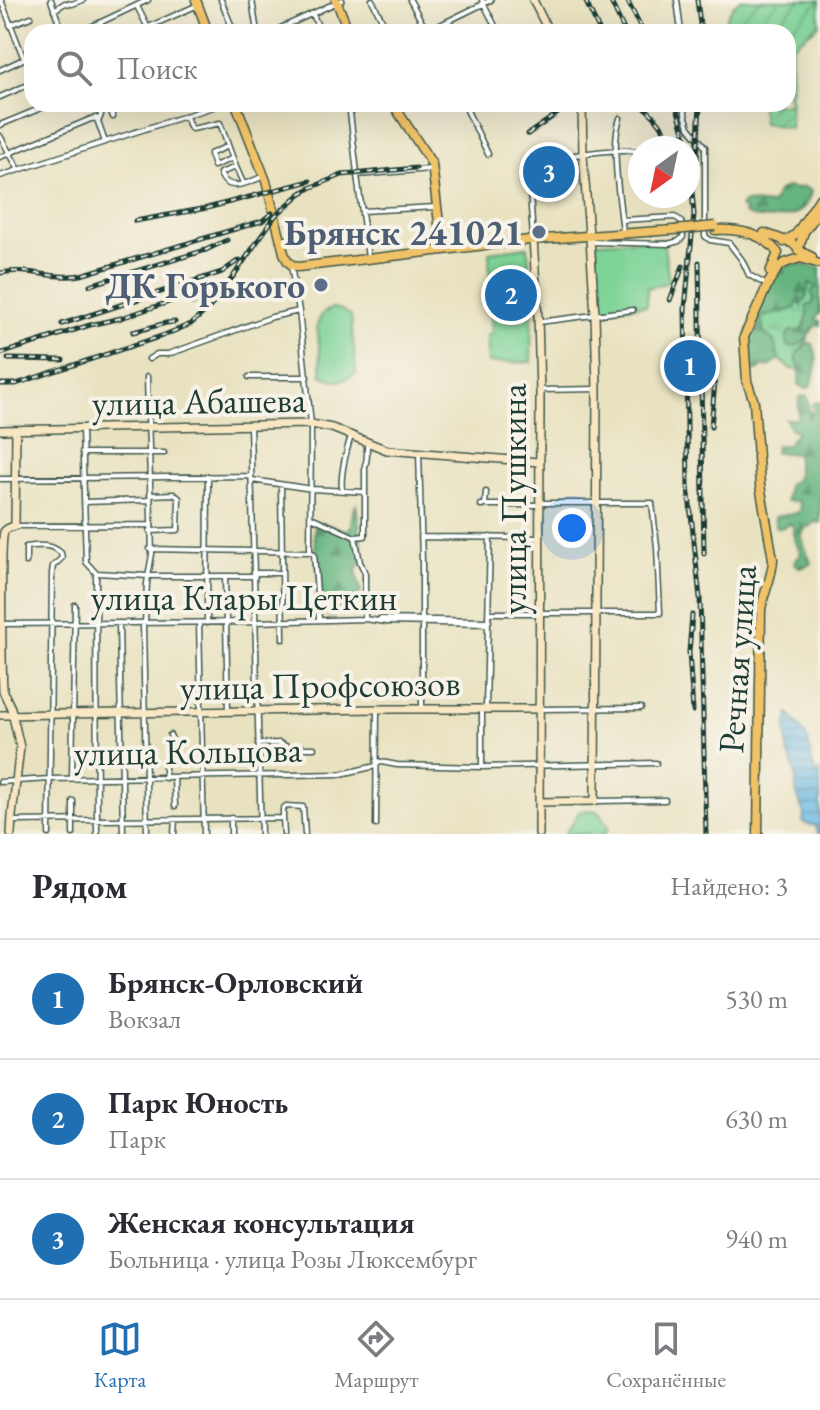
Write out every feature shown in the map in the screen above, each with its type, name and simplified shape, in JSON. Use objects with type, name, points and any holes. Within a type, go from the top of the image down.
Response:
[{"type":"main road","points":[[338,1],[346,24]]},
{"type":"main road","points":[[197,2],[205,24]]},
{"type":"main road","points":[[239,112],[264,176],[289,263],[298,267],[442,249],[734,225],[792,243],[794,256]]},
{"type":"main road","points":[[398,112],[433,169],[442,249]]},
{"type":"main road","points":[[778,252],[779,246],[796,234],[820,198]]},
{"type":"main road","name":"Речная улица","points":[[758,834],[761,610],[773,568],[773,555],[760,485],[755,412],[747,381],[745,335],[775,272],[794,256],[804,232],[820,210]]},
{"type":"main road","points":[[715,228],[734,230],[768,241],[780,257],[794,256],[820,262]]},
{"type":"main road","points":[[589,239],[623,233],[674,232]]},
{"type":"main road","points":[[756,236],[769,245],[774,264]]},
{"type":"main road","name":"Речная улица","points":[[751,394],[745,383],[742,336],[778,252]]},
{"type":"street","points":[[0,70],[24,59],[1,0]]},
{"type":"street","points":[[51,0],[59,24]]},
{"type":"street","points":[[54,10],[64,1],[72,4],[83,0]]},
{"type":"street","points":[[97,24],[148,0]]},
{"type":"street","points":[[221,0],[231,24]]},
{"type":"street","points":[[252,0],[256,24]]},
{"type":"street","points":[[372,0],[384,24]]},
{"type":"street","points":[[410,0],[422,24]]},
{"type":"street","points":[[441,24],[491,0]]},
{"type":"street","points":[[533,0],[545,24]]},
{"type":"street","points":[[677,0],[680,24]]},
{"type":"street","points":[[291,24],[338,1]]},
{"type":"street","points":[[158,24],[197,2]]},
{"type":"street","points":[[483,2],[494,24]]},
{"type":"street","points":[[137,5],[146,24]]},
{"type":"street","points":[[313,14],[317,24]]},
{"type":"street","points":[[10,25],[31,17]]},
{"type":"street","points":[[0,97],[24,86]]},
{"type":"street","points":[[0,125],[32,112]]},
{"type":"street","points":[[98,122],[100,112]]},
{"type":"street","points":[[111,112],[113,117]]},
{"type":"street","points":[[0,176],[198,112]]},
{"type":"street","points":[[350,112],[368,258]]},
{"type":"street","points":[[468,112],[488,154]]},
{"type":"street","points":[[582,112],[597,389],[595,801]]},
{"type":"street","points":[[685,112],[689,127],[705,147],[705,236],[710,240],[729,243],[749,275],[767,280]]},
{"type":"street","points":[[186,116],[191,128],[220,123],[243,183]]},
{"type":"street","points":[[0,157],[96,118],[105,142]]},
{"type":"street","points":[[620,118],[616,151],[623,233]]},
{"type":"street","points":[[0,136],[19,170]]},
{"type":"street","points":[[228,146],[210,154],[214,166],[233,158]]},
{"type":"street","points":[[583,155],[628,150]]},
{"type":"street","name":"улица Пушкина","points":[[539,834],[539,322],[529,175],[532,164],[583,155]]},
{"type":"street","points":[[236,167],[220,173],[222,180],[230,186],[264,176]]},
{"type":"street","points":[[357,174],[433,169]]},
{"type":"street","points":[[362,211],[438,206]]},
{"type":"street","points":[[589,239],[645,244],[676,242],[683,237],[682,221],[674,217],[622,220]]},
{"type":"street","points":[[281,240],[307,235],[312,240],[333,242],[366,239]]},
{"type":"street","points":[[289,263],[299,311],[311,424],[310,552]]},
{"type":"street","points":[[539,322],[631,310]]},
{"type":"street","points":[[149,359],[272,317],[299,311]]},
{"type":"street","points":[[147,377],[151,562],[144,623],[147,834]]},
{"type":"street","points":[[249,377],[307,377]]},
{"type":"street","points":[[540,390],[597,389]]},
{"type":"street","name":"улица Абашева","points":[[0,430],[311,424],[332,428],[387,450],[539,462]]},
{"type":"street","points":[[250,426],[261,834]]},
{"type":"street","points":[[82,429],[86,562],[96,573],[97,834]]},
{"type":"street","points":[[15,526],[16,430]]},
{"type":"street","points":[[342,490],[351,436]]},
{"type":"street","points":[[311,517],[355,537],[365,536],[365,448],[368,443]]},
{"type":"street","points":[[419,452],[422,709]]},
{"type":"street","points":[[82,453],[164,453]]},
{"type":"street","points":[[207,623],[208,476]]},
{"type":"street","points":[[0,479],[208,476],[365,492]]},
{"type":"street","points":[[281,485],[283,639]]},
{"type":"street","points":[[486,492],[483,505],[652,503],[660,613],[489,613]]},
{"type":"street","points":[[11,834],[20,747],[3,691],[2,531],[15,526],[84,525],[178,530],[179,498],[174,494],[84,502]]},
{"type":"street","points":[[355,537],[365,573],[365,619]]},
{"type":"street","points":[[420,537],[539,538]]},
{"type":"street","points":[[482,767],[490,537]]},
{"type":"street","points":[[26,562],[26,547],[49,546],[61,553],[62,558],[53,566],[52,573],[49,834]]},
{"type":"street","points":[[150,549],[310,552],[314,554],[319,620]]},
{"type":"street","points":[[96,573],[225,577],[282,573]]},
{"type":"street","points":[[225,577],[228,712]]},
{"type":"street","points":[[72,779],[75,605]]},
{"type":"street","name":"улица Клары Цеткин","points":[[1,624],[365,619],[386,622],[488,622]]},
{"type":"street","points":[[119,623],[123,834]]},
{"type":"street","points":[[199,623],[204,834]]},
{"type":"street","name":"улица Профсоюзов","points":[[0,715],[641,708]]},
{"type":"street","points":[[376,825],[377,709]]},
{"type":"street","points":[[165,778],[165,759],[172,753],[170,735]]},
{"type":"street","points":[[258,744],[279,743],[290,748],[314,748]]},
{"type":"street","name":"улица Кольцова","points":[[0,782],[341,774],[376,764],[539,767],[656,763]]},
{"type":"street","points":[[174,778],[175,806]]},
{"type":"street","points":[[539,802],[665,800]]},
{"type":"street","points":[[73,801],[73,834]]},
{"type":"street","points":[[284,834],[283,807],[303,807],[305,834]]},
{"type":"street","points":[[231,818],[231,834]]},
{"type":"street","points":[[12,821],[283,818]]},
{"type":"street","points":[[174,834],[175,819]]},
{"type":"green space","points":[[739,0],[820,0],[819,25],[796,43],[796,24],[723,24]]},
{"type":"green space","points":[[761,112],[790,112],[790,128],[763,123]]},
{"type":"green space","points":[[787,187],[804,187],[811,191],[805,205],[797,213],[757,218],[744,214],[746,211],[740,207],[744,202],[771,205],[777,192]]},
{"type":"green space","points":[[663,239],[669,282],[647,288],[647,305],[598,310],[596,242]]},
{"type":"green space","points":[[528,247],[531,362],[488,363],[487,335],[492,333],[489,252]]},
{"type":"green space","points":[[799,264],[820,268],[820,313],[816,319],[820,321],[820,326],[816,325],[801,343],[790,347],[787,344],[790,331],[799,331],[805,326],[806,307],[815,298],[812,291],[816,287],[809,283],[806,299],[801,305],[799,297],[793,309],[761,318],[764,333],[774,341],[779,359],[771,366],[750,371],[748,350],[753,344],[747,340],[747,333],[758,308],[776,275],[785,268]]},
{"type":"green space","points":[[809,282],[816,287],[806,322],[801,330],[795,332],[796,346],[808,339],[796,359],[800,370],[791,369],[779,359],[774,341],[764,333],[761,318],[795,308],[798,298],[806,299]]},
{"type":"green space","points":[[332,308],[351,316],[356,374],[339,381],[322,376],[317,325],[322,314]]},
{"type":"green space","points":[[807,343],[812,343],[816,365],[807,389],[799,385],[800,370],[796,355]]},
{"type":"green space","points":[[807,396],[809,417],[815,410],[812,406],[820,402],[820,523],[816,521],[810,527],[806,526],[801,537],[811,563],[801,568],[795,564],[801,554],[793,526],[776,527],[774,517],[797,513],[800,509],[798,501],[786,501],[788,484],[797,479],[797,454],[775,452],[775,446],[787,445],[797,431],[790,428],[786,419],[798,419],[799,397]]},
{"type":"green space","points":[[356,505],[363,556],[356,569],[361,593],[340,605],[333,616],[328,616],[328,604],[321,594],[315,522],[350,529]]},
{"type":"green space","points":[[586,810],[601,815],[609,827],[605,834],[565,834],[579,812]]},
{"type":"water","points":[[789,713],[807,737],[817,775],[820,771],[820,834],[816,826],[803,822],[804,814],[796,792],[796,775],[788,752],[786,728]]},
{"type":"railway","points":[[585,0],[596,24]]},
{"type":"railway","points":[[610,0],[621,24]]},
{"type":"railway","points":[[627,0],[639,24]]},
{"type":"railway","points":[[697,0],[700,24]]},
{"type":"railway","points":[[528,134],[560,112]]},
{"type":"railway","points":[[650,112],[668,136]]},
{"type":"railway","points":[[678,112],[688,145],[694,214],[685,309],[688,486],[700,598],[706,834]]},
{"type":"railway","points":[[698,136],[700,112]]},
{"type":"railway","points":[[0,384],[16,384],[191,324],[221,294],[275,216],[300,194],[342,175],[416,168]]},
{"type":"railway","points":[[135,221],[207,208],[310,181]]},
{"type":"railway","points":[[0,273],[19,271],[59,276],[81,275],[262,221],[272,213]]},
{"type":"railway","points":[[90,285],[206,250],[227,240]]},
{"type":"railway","points":[[62,324],[222,272],[239,260]]},
{"type":"railway","points":[[699,262],[704,554]]},
{"type":"railway","points":[[670,300],[683,266]]},
{"type":"railway","points":[[192,303],[221,287]]},
{"type":"railway","points":[[0,354],[178,299]]},
{"type":"railway","points":[[133,332],[175,322]]},
{"type":"railway","points":[[8,359],[63,360]]},
{"type":"railway","points":[[711,427],[715,381]]},
{"type":"railway","points":[[692,615],[689,652],[693,711]]},
{"type":"place","name":"Женская консультация","points":[[549,172]]},
{"type":"place","name":"Брянск 241021","points":[[539,232]]},
{"type":"place","name":"ДК Горького","points":[[321,285]]},
{"type":"place","name":"Парк Юность","points":[[511,295]]},
{"type":"place","name":"Брянск-Орловский","points":[[690,366]]}]
